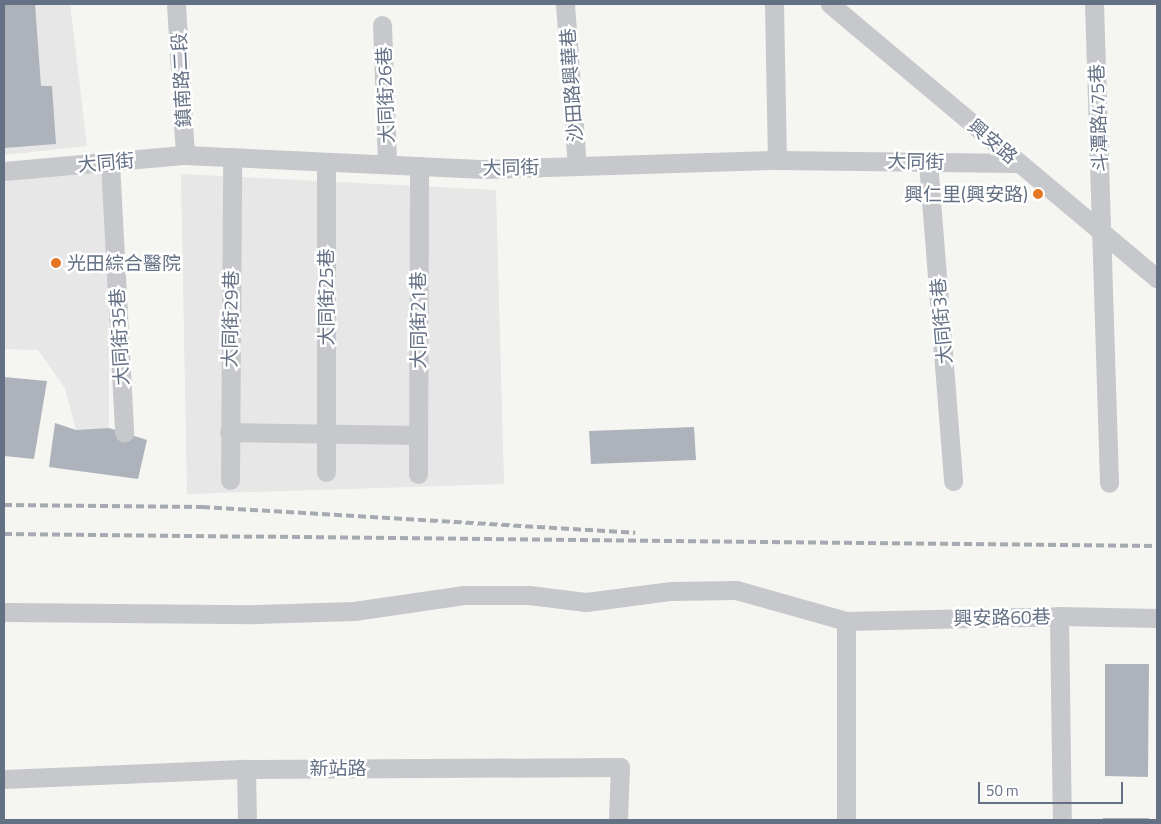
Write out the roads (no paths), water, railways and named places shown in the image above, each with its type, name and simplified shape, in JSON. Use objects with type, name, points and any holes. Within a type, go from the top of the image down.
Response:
[{"type":"street","name":"鎮南路二段","points":[[176,4],[185,155]]},
{"type":"street","name":"沙田路興華巷","points":[[565,4],[577,166]]},
{"type":"street","points":[[774,4],[777,160]]},
{"type":"street","name":"興安路","points":[[830,4],[1157,278]]},
{"type":"street","name":"斗潭路475巷","points":[[1094,4],[1109,483]]},
{"type":"street","name":"大同街26巷","points":[[382,25],[387,164]]},
{"type":"street","name":"大同街","points":[[4,170],[185,155],[485,168],[777,160],[1019,163]]},
{"type":"street","name":"大同街29巷","points":[[230,480],[232,158]]},
{"type":"street","name":"大同街35巷","points":[[99,162],[110,162],[124,433]]},
{"type":"street","name":"大同街25巷","points":[[326,162],[326,472]]},
{"type":"street","name":"大同街3巷","points":[[928,162],[954,481]]},
{"type":"street","name":"大同街21巷","points":[[418,474],[419,166]]},
{"type":"street","points":[[229,432],[326,432],[417,435]]},
{"type":"street","name":"興安路60巷","points":[[4,612],[256,614],[334,612],[354,611],[464,595],[529,595],[586,602],[672,591],[736,590],[846,621],[1059,616],[1157,618]]},
{"type":"street","points":[[1059,616],[1062,820]]},
{"type":"street","points":[[846,621],[846,820]]},
{"type":"street","name":"新站路","points":[[4,779],[246,768],[620,767],[618,820]]},
{"type":"street","points":[[246,768],[246,820]]},
{"type":"railway","points":[[4,505],[202,507],[635,533]]},
{"type":"railway","points":[[4,534],[1157,546]]},
{"type":"place","name":"興仁里(興安路)","points":[[1038,194]]},
{"type":"place","name":"光田綜合醫院","points":[[56,263]]}]
